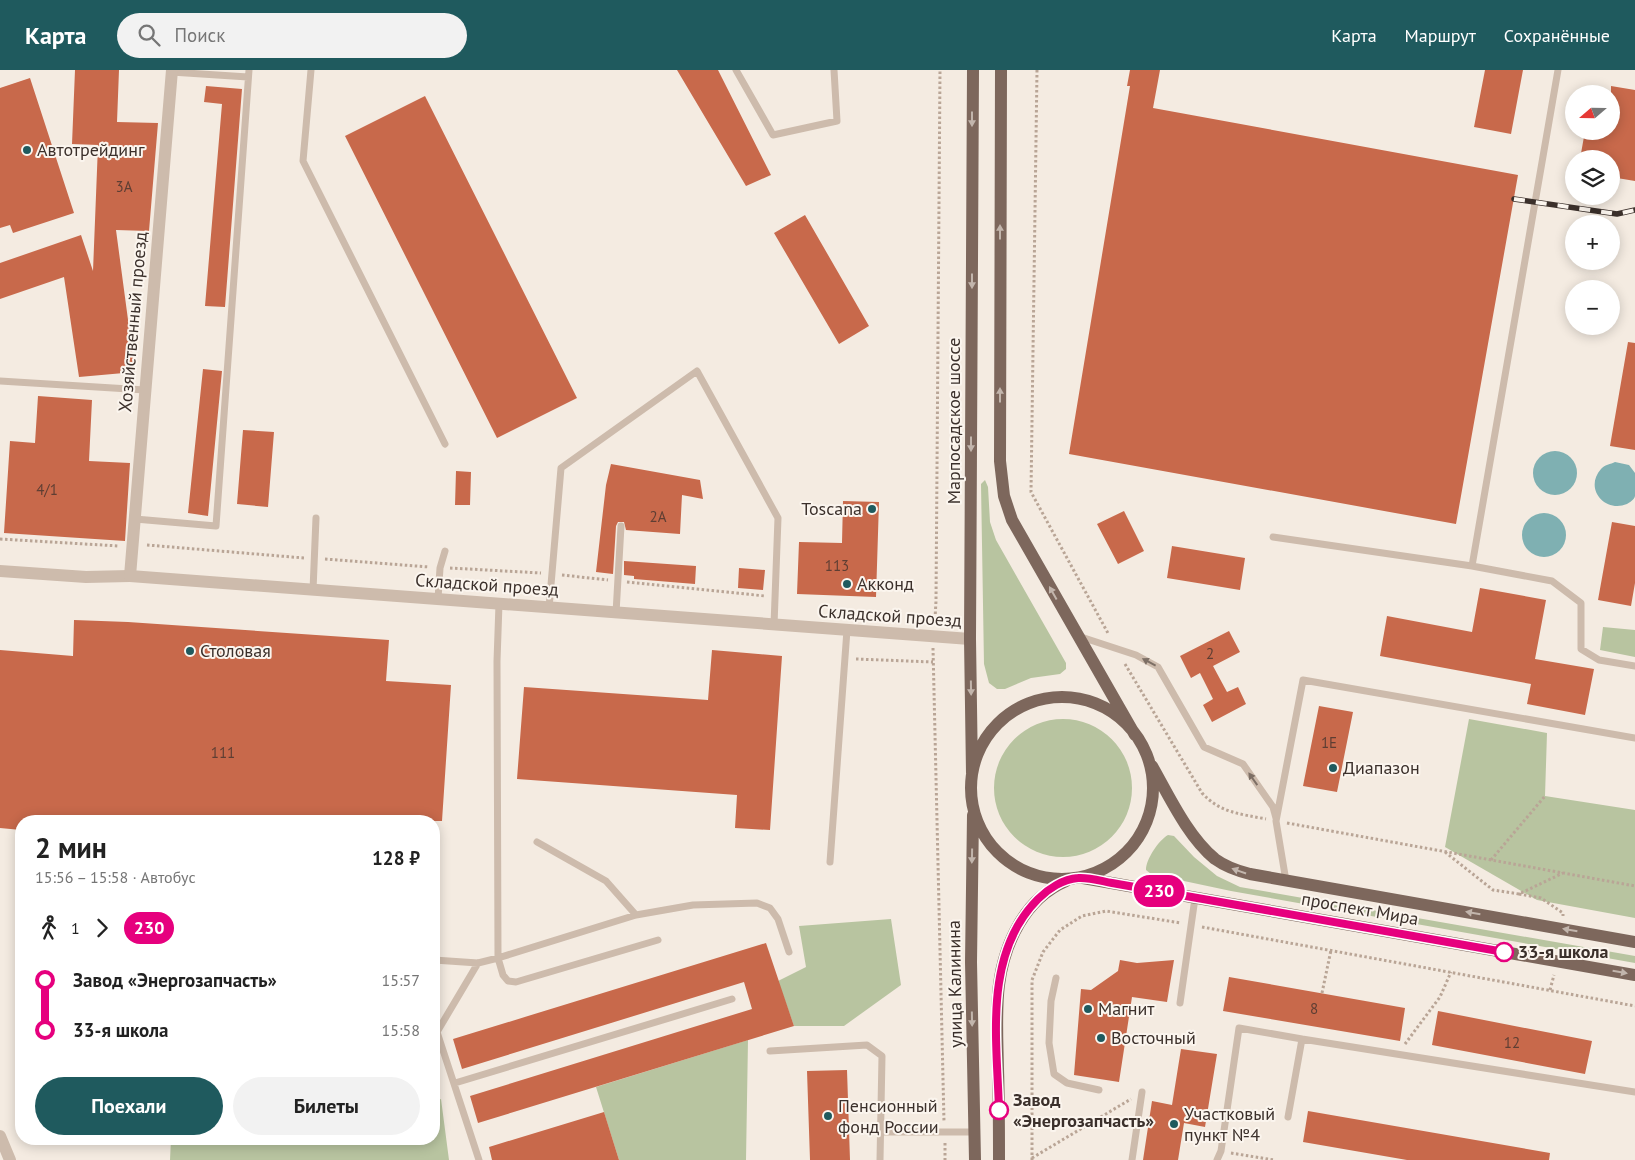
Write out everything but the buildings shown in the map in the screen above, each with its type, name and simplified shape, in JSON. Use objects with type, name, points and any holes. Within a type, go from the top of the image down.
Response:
[{"type":"main road","name":"Марпосадское шоссе","points":[[972,773],[970,640],[973,70]]},
{"type":"main road","points":[[999,1160],[997,1016],[1000,974],[1005,954],[1024,916],[1041,896],[1058,884],[1104,869],[1125,854],[1141,833],[1150,809],[1152,796],[1152,783],[1147,758],[1012,520],[1004,496],[1000,461],[1001,70]]},
{"type":"main road","points":[[972,773],[979,750],[985,739],[999,722],[1019,708],[1041,700],[1064,697],[1099,706],[1119,718],[1135,735]]},
{"type":"main road","name":"проспект Мира","points":[[1147,758],[1196,838],[1216,859],[1235,870],[1635,942]]},
{"type":"main road","name":"улица Калинина","points":[[972,773],[971,962],[975,1160]]},
{"type":"main road","points":[[973,807],[986,837],[1006,860],[1022,870],[1042,878],[1075,878]]},
{"type":"main road","name":"проспект Мира","points":[[1075,878],[1635,975]]},
{"type":"street","name":"Хозяйственный проезд","points":[[130,576],[172,71]]},
{"type":"street","name":"Складской проезд","points":[[0,571],[86,577],[130,576],[970,640]]},
{"type":"street","points":[[0,1136],[10,1160]]},
{"type":"lane","points":[[311,70],[303,161],[445,444]]},
{"type":"lane","points":[[736,70],[773,135],[837,121],[834,70]]},
{"type":"lane","points":[[1472,566],[1558,70]]},
{"type":"lane","points":[[134,520],[216,526],[249,74],[172,71]]},
{"type":"lane","points":[[550,608],[551,574],[561,468],[697,371],[778,518],[774,625]]},
{"type":"lane","points":[[0,381],[145,390]]},
{"type":"lane","points":[[313,590],[316,518]]},
{"type":"lane","points":[[616,613],[621,526]]},
{"type":"lane","points":[[1272,537],[1472,566],[1552,581],[1581,603],[1581,649],[1598,660],[1635,666]]},
{"type":"lane","points":[[438,599],[440,568],[445,550]]},
{"type":"lane","points":[[499,604],[497,661],[498,958],[503,975],[508,981],[516,982],[658,940]]},
{"type":"lane","points":[[830,862],[846,630]]},
{"type":"lane","points":[[1076,635],[1136,655],[1158,667],[1204,747],[1243,764],[1273,807],[1286,880]]},
{"type":"lane","points":[[1276,821],[1303,680],[1635,738]]},
{"type":"lane","points":[[537,842],[606,881],[636,915]]},
{"type":"lane","points":[[1180,1003],[1195,898]]},
{"type":"lane","points":[[440,960],[478,963],[636,915],[693,905],[757,902],[770,908],[778,919],[789,952]]},
{"type":"lane","points":[[440,1025],[478,963]]},
{"type":"lane","points":[[1056,978],[1051,1001],[1049,1043],[1054,1074],[1067,1084],[1099,1090]]},
{"type":"lane","points":[[455,1084],[732,999]]},
{"type":"lane","points":[[1217,1160],[1221,1151],[1240,1028],[1302,1040],[1635,1092]]},
{"type":"lane","points":[[1288,1117],[1302,1040]]},
{"type":"lane","points":[[440,1043],[479,1160]]},
{"type":"lane","points":[[770,1051],[867,1046],[882,1056],[880,1160]]},
{"type":"lane","points":[[1132,1160],[1142,1092]]},
{"type":"lane","points":[[880,1132],[975,1132]]},
{"type":"path","points":[[935,619],[940,70]]},
{"type":"path","points":[[1037,70],[1032,492],[1105,628]]},
{"type":"path","points":[[0,539],[116,547],[122,545]]},
{"type":"path","points":[[147,545],[440,568],[551,574],[776,597]]},
{"type":"path","points":[[933,645],[944,1120]]},
{"type":"path","points":[[845,658],[933,662]]},
{"type":"path","points":[[1124,662],[1202,793],[1212,804],[1229,812],[1263,818]]},
{"type":"path","points":[[1491,860],[1545,796]]},
{"type":"path","points":[[1288,824],[1635,886]]},
{"type":"path","points":[[1445,851],[1494,890],[1541,898],[1563,913],[1564,917]]},
{"type":"path","points":[[1519,894],[1564,873]]},
{"type":"path","points":[[1224,930],[1635,1006]]},
{"type":"path","points":[[1322,993],[1331,950]]},
{"type":"path","points":[[1397,1054],[1440,997],[1451,972]]},
{"type":"path","points":[[1550,990],[1554,975]]},
{"type":"path","points":[[1032,1158],[1142,1092]]},
{"type":"path","points":[[945,1139],[945,1160]]},
{"type":"path","points":[[1221,1151],[1274,1160]]},
{"type":"green space","points":[[985,480],[988,487],[990,522],[996,540],[1066,663],[1066,669],[1060,674],[1031,678],[1005,689],[997,689],[989,683],[984,664],[981,484]]},
{"type":"green space","points":[[1603,627],[1635,630],[1635,657],[1600,650]]},
{"type":"green space","points":[[1063,719],[1089,725],[1112,739],[1126,762],[1132,788],[1126,814],[1112,837],[1089,851],[1063,857],[1037,851],[1014,837],[1000,814],[994,788],[1000,762],[1014,739],[1037,725]]},
{"type":"green space","points":[[1469,719],[1547,733],[1545,796],[1635,810],[1635,918],[1537,900],[1445,847]]},
{"type":"green space","points":[[1168,835],[1174,836],[1194,857],[1217,876],[1240,887],[1635,956],[1635,963],[1231,891],[1151,874],[1146,870],[1148,861],[1157,845]]},
{"type":"green space","points":[[891,919],[901,985],[844,1026],[794,1026],[778,981],[806,967],[799,926]]},
{"type":"green space","points":[[748,1040],[746,1160],[619,1160],[596,1087]]},
{"type":"green space","points":[[440,1099],[449,1160],[170,1160],[171,1145],[440,1145]]},
{"type":"water","points":[[1555,451],[1567,455],[1573,461],[1577,473],[1573,485],[1567,491],[1555,495],[1543,491],[1537,485],[1533,473],[1537,461],[1543,455]]},
{"type":"water","points":[[1615,462],[1629,465],[1635,473],[1635,496],[1632,501],[1619,506],[1604,502],[1596,491],[1595,484],[1596,476],[1601,469]]},
{"type":"water","points":[[1544,513],[1556,517],[1562,523],[1566,535],[1562,547],[1556,553],[1544,557],[1532,553],[1526,547],[1522,535],[1526,523],[1532,517]]},
{"type":"railway","points":[[1514,199],[1617,214],[1635,210]]},
{"type":"bus line","name":"230","points":[[999,1110],[997,994],[1005,954],[1014,932],[1033,904],[1049,889],[1070,879],[1080,878],[1112,883],[1504,952]]},
{"type":"place","name":"Автотрейдинг","points":[[27,150]]},
{"type":"place","name":"Toscana","points":[[872,509]]},
{"type":"place","name":"Акконд","points":[[847,584]]},
{"type":"place","name":"Столовая","points":[[190,651]]},
{"type":"place","name":"Диапазон","points":[[1333,768]]},
{"type":"place","name":"33-я школа","points":[[1504,952]]},
{"type":"place","name":"Магнит","points":[[1088,1009]]},
{"type":"place","name":"Восточный","points":[[1101,1038]]},
{"type":"place","name":"Завод «Энергозапчасть»","points":[[999,1110]]},
{"type":"place","name":"Пенсионный фонд России","points":[[828,1116]]},
{"type":"place","name":"Участковый пункт №4","points":[[1174,1124]]}]
